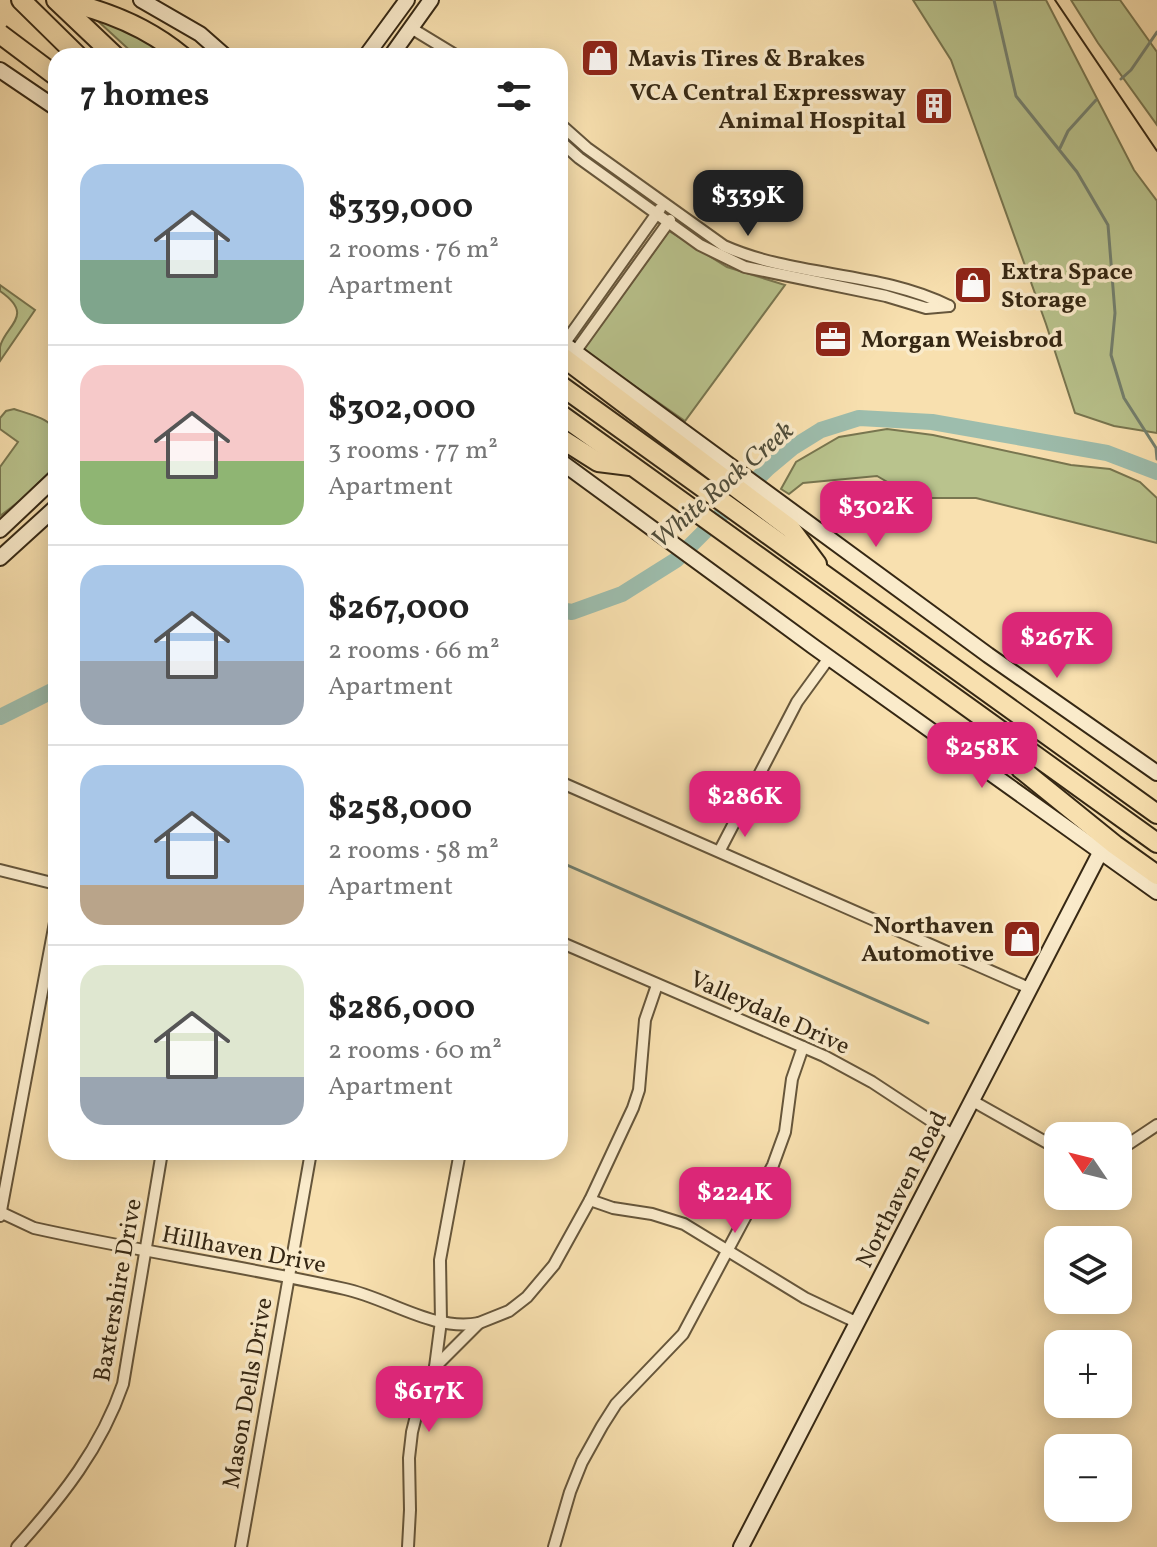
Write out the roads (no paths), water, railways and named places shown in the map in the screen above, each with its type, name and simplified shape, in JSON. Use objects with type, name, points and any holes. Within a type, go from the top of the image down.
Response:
[{"type":"highway","points":[[21,0],[70,48]]},
{"type":"highway","points":[[56,0],[107,48]]},
{"type":"highway","points":[[56,0],[93,9],[133,24],[170,48]]},
{"type":"highway","points":[[0,31],[48,70]]},
{"type":"highway","points":[[568,350],[698,449],[791,529],[828,579]]},
{"type":"highway","points":[[568,391],[1157,814]]},
{"type":"highway","points":[[568,420],[1157,843]]},
{"type":"highway","points":[[568,443],[598,462],[633,466]]},
{"type":"highway","points":[[994,726],[1021,769],[1157,875]]},
{"type":"highway","points":[[1102,775],[1133,784],[1157,799]]},
{"type":"main road","points":[[141,0],[200,34],[216,48]]},
{"type":"main road","points":[[372,48],[407,0]]},
{"type":"main road","points":[[411,28],[408,16],[416,0]]},
{"type":"main road","points":[[397,48],[431,0]]},
{"type":"main road","points":[[389,48],[396,38],[394,19]]},
{"type":"main road","points":[[0,31],[48,78]]},
{"type":"main road","points":[[0,70],[48,103]]},
{"type":"main road","points":[[698,449],[781,503],[988,655],[1157,773]]},
{"type":"main road","points":[[568,467],[1157,892]]},
{"type":"main road","points":[[0,530],[48,485]]},
{"type":"main road","points":[[0,558],[48,515]]},
{"type":"main road","name":"Northaven Road","points":[[741,1547],[1101,851]]},
{"type":"street","points":[[411,28],[444,48]]},
{"type":"street","points":[[568,131],[663,204],[671,218],[719,256],[745,267],[889,284],[929,296],[949,306],[926,308],[786,272]]},
{"type":"street","points":[[568,148],[656,214],[671,218]]},
{"type":"street","points":[[568,344],[663,204]]},
{"type":"street","points":[[568,344],[671,218]]},
{"type":"street","points":[[720,850],[797,702],[829,658]]},
{"type":"street","points":[[568,785],[1029,988]]},
{"type":"street","points":[[0,870],[48,882]]},
{"type":"street","name":"Valleydale Drive","points":[[568,946],[803,1047],[872,1082],[954,1136]]},
{"type":"street","points":[[0,1214],[48,959]]},
{"type":"street","points":[[435,1367],[479,1323],[509,1311],[541,1282],[554,1265],[590,1200],[633,1108],[639,1090],[645,1020],[657,985]]},
{"type":"street","points":[[554,1547],[578,1472],[602,1426],[616,1404],[683,1334],[780,1148],[795,1066],[803,1047]]},
{"type":"street","points":[[971,1100],[1044,1141]]},
{"type":"street","points":[[1132,1142],[1157,1125]]},
{"type":"street","name":"Baxtershire Drive","points":[[17,1547],[78,1475],[111,1416],[123,1384],[161,1160]]},
{"type":"street","name":"Mason Dells Drive","points":[[241,1547],[310,1160]]},
{"type":"street","points":[[408,1547],[412,1432],[419,1404],[435,1367],[441,1321],[440,1260],[459,1160]]},
{"type":"street","points":[[590,1200],[684,1224],[805,1298],[858,1323]]},
{"type":"street","name":"Hillhaven Drive","points":[[0,1214],[34,1228],[359,1292],[441,1321],[471,1325],[479,1323]]},
{"type":"waterway","points":[[994,0],[1016,96],[1077,172],[1108,225],[1115,313],[1111,355],[1124,398],[1156,448],[1157,459]]},
{"type":"waterway","points":[[1121,79],[1131,70],[1157,32]]},
{"type":"waterway","points":[[1060,148],[1068,131],[1096,100]]},
{"type":"waterway","name":"White Rock Creek","points":[[568,611],[622,594],[676,560],[792,448],[821,430],[859,418],[932,422],[1107,453],[1157,472]]},
{"type":"waterway","name":"White Rock Creek","points":[[0,717],[48,693]]},
{"type":"waterway","points":[[568,866],[928,1023]]},
{"type":"tram line","points":[[1055,0],[1157,151]]},
{"type":"place","name":"Mavis Tires & Brakes","points":[[600,58]]},
{"type":"place","name":"VCA Central Expressway Animal Hospital","points":[[934,106]]},
{"type":"place","name":"Extra Space Storage","points":[[973,285]]},
{"type":"place","name":"Morgan Weisbrod","points":[[833,339]]},
{"type":"place","name":"Northaven Automotive","points":[[1022,939]]}]
